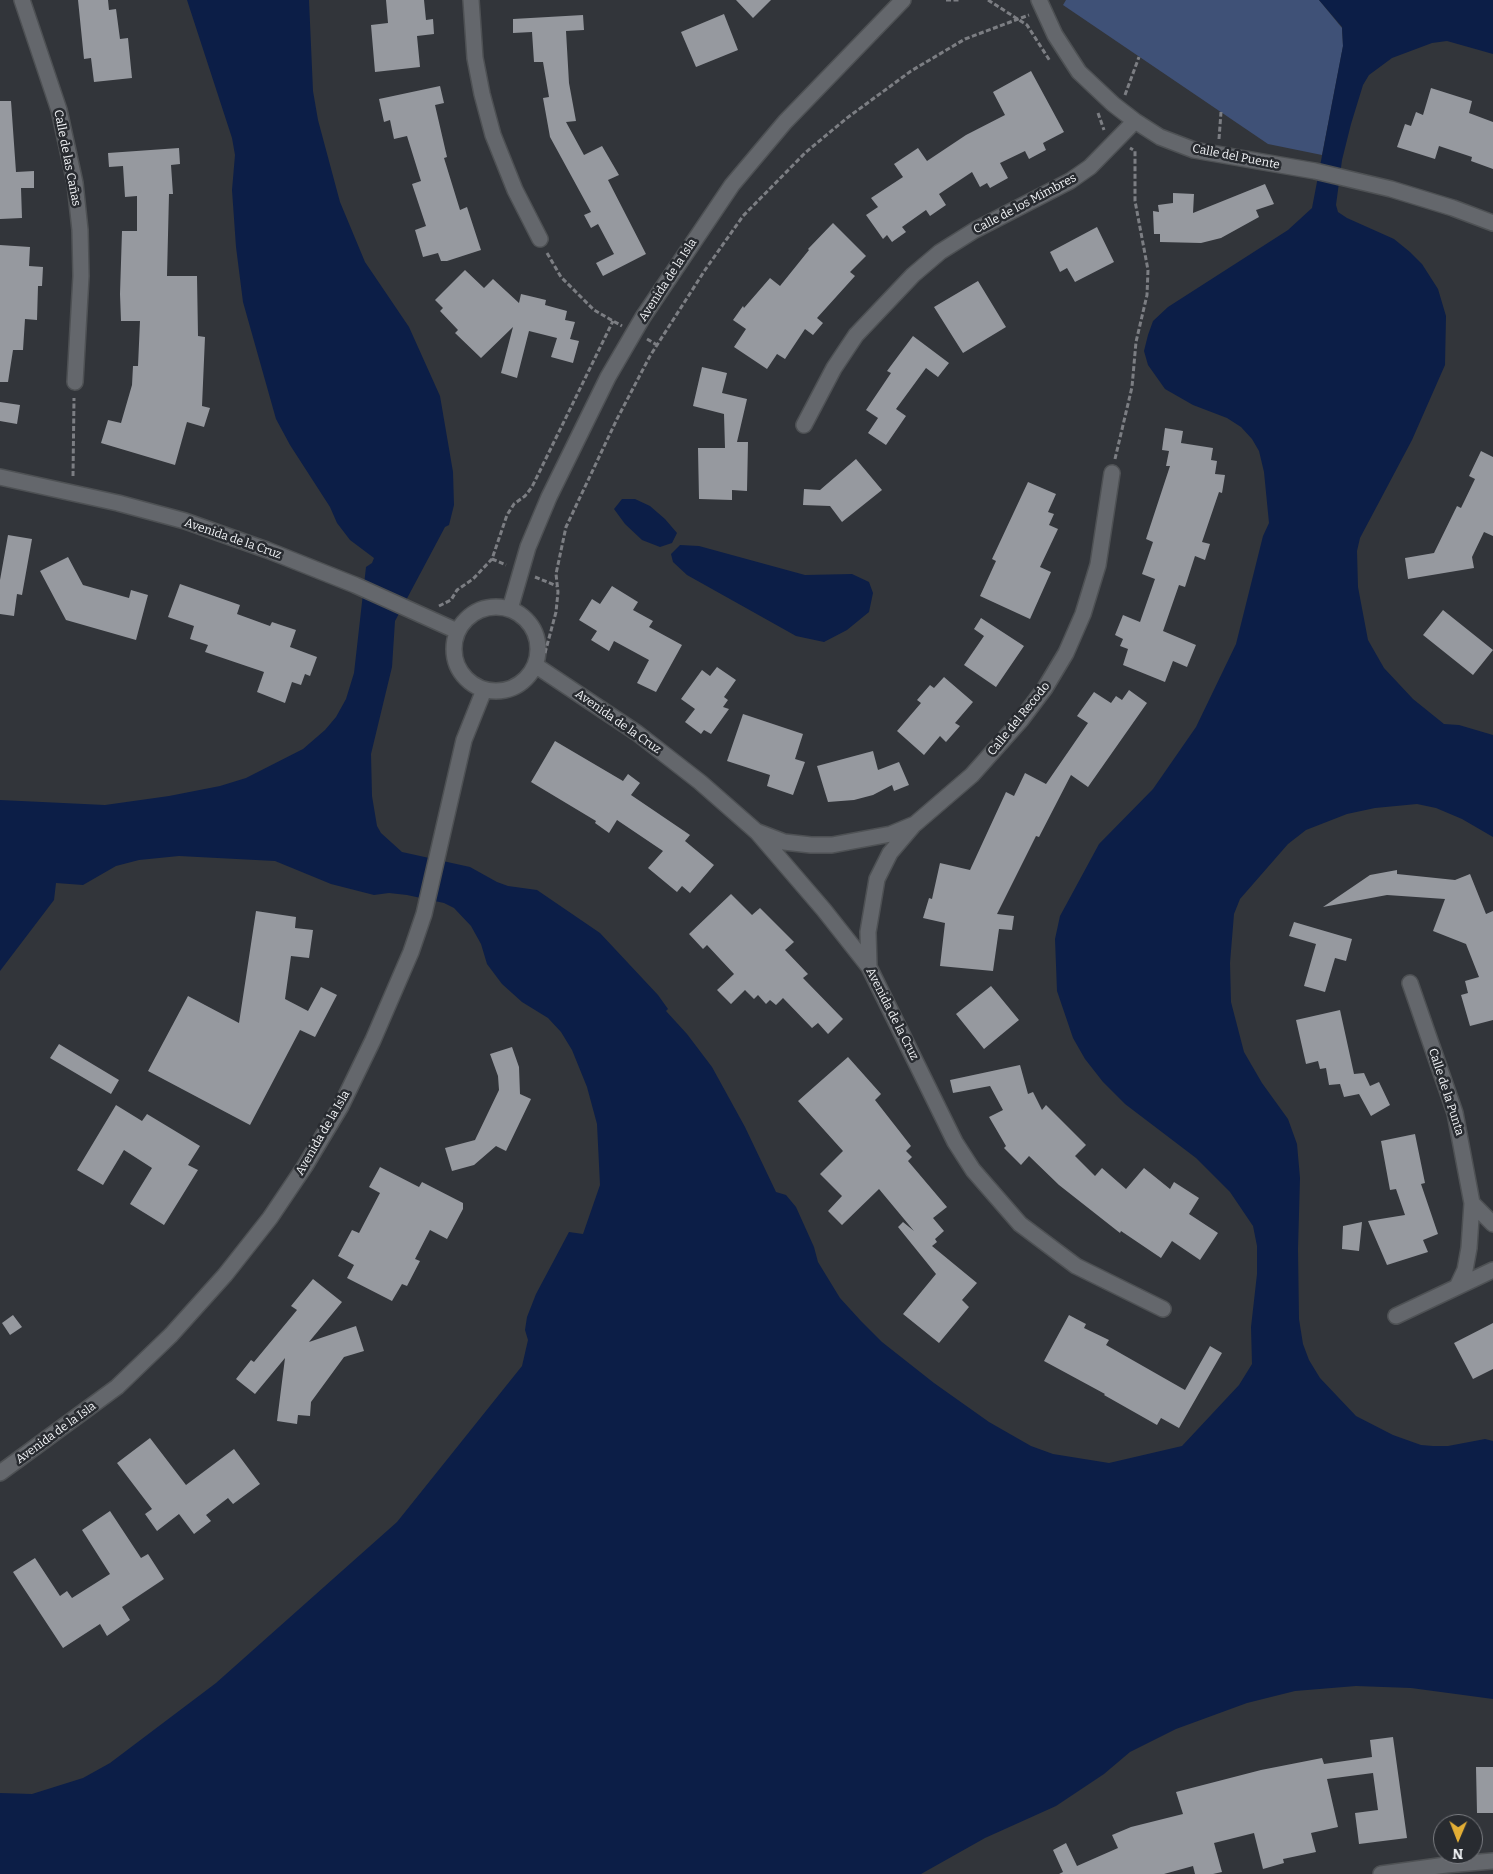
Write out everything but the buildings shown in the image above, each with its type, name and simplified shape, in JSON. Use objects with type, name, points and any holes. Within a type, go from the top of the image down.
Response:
[{"type":"street","name":"Calle de las Cañas","points":[[22,0],[59,110],[75,183],[80,230],[81,276],[75,382]]},
{"type":"street","points":[[471,0],[475,58],[493,135],[515,190],[540,239]]},
{"type":"street","name":"Avenida de la Isla","points":[[510,609],[528,547],[549,498],[604,385],[634,332],[688,248],[732,185],[785,122],[903,0]]},
{"type":"street","name":"Calle del Puente","points":[[1042,6],[1055,35],[1080,72],[1104,96],[1135,121],[1160,137],[1194,150],[1346,177],[1453,208],[1493,224]]},
{"type":"street","name":"Calle de los Mimbres","points":[[804,424],[834,368],[856,336],[913,275],[940,252],[975,230],[1070,181],[1090,167],[1135,121]]},
{"type":"street","name":"Calle del Recodo","points":[[869,967],[868,932],[870,906],[877,879],[890,853],[916,824],[972,775],[984,762],[1045,688],[1066,653],[1083,614],[1098,565],[1112,473]]},
{"type":"street","name":"Avenida de la Cruz","points":[[0,476],[73,492],[185,521],[268,550],[355,585],[457,632]]},
{"type":"street","points":[[498,607],[510,609],[525,618],[535,632],[538,642],[539,667],[520,684],[502,691],[484,690],[468,681],[457,667],[453,643],[464,621],[479,610],[498,607]]},
{"type":"street","name":"Avenida de la Cruz","points":[[539,667],[637,733],[700,782],[757,832],[824,910],[869,967],[955,1142],[973,1170],[994,1197],[1020,1224],[1076,1266],[1163,1309]]},
{"type":"street","name":"Avenida de la Isla","points":[[0,1473],[52,1437],[124,1380],[183,1322],[225,1275],[270,1218],[306,1166],[340,1106],[402,977],[424,914],[464,740],[484,690]]},
{"type":"street","name":"Calle del Recodo","points":[[757,832],[784,842],[832,845],[891,834],[916,824]]},
{"type":"street","name":"Calle de la Punta","points":[[1410,983],[1454,1113],[1472,1203],[1469,1248],[1465,1270],[1457,1287]]},
{"type":"street","points":[[1472,1203],[1493,1224]]},
{"type":"street","points":[[1396,1316],[1493,1270]]},
{"type":"street","points":[[1381,1874],[1446,1865],[1493,1862]]},
{"type":"path","points":[[946,0],[960,0]]},
{"type":"path","points":[[988,0],[1027,25],[1052,63]]},
{"type":"path","points":[[539,667],[556,612],[558,592],[556,574],[566,528],[617,419],[657,345],[705,270],[743,216],[806,152],[847,118],[911,71],[965,39],[1019,19],[1042,6]]},
{"type":"path","points":[[1098,111],[1103,130],[1135,151],[1135,201],[1148,270],[1147,295],[1136,342],[1132,387],[1112,473]]},
{"type":"path","points":[[1218,155],[1222,112]]},
{"type":"path","points":[[540,239],[561,277],[594,310],[657,345]]},
{"type":"path","points":[[416,613],[451,600],[458,590],[473,579],[492,559],[507,515],[514,504],[525,496],[532,487],[613,321]]},
{"type":"path","points":[[73,492],[75,382]]},
{"type":"shaded area","points":[[187,0],[309,0],[313,91],[318,120],[340,202],[365,262],[409,327],[440,396],[453,472],[454,505],[449,525],[445,527],[395,621],[392,667],[371,754],[372,796],[377,826],[381,833],[402,852],[470,867],[508,886],[537,890],[600,933],[658,995],[668,1009],[666,1011],[687,1034],[712,1067],[745,1127],[776,1192],[786,1195],[796,1207],[814,1247],[818,1262],[840,1298],[861,1321],[882,1342],[934,1383],[989,1422],[1031,1446],[1053,1454],[1109,1463],[1182,1446],[1239,1385],[1252,1364],[1251,1327],[1257,1274],[1257,1246],[1253,1226],[1230,1192],[1196,1158],[1125,1104],[1103,1082],[1085,1059],[1073,1038],[1057,991],[1055,939],[1060,916],[1099,844],[1153,789],[1196,727],[1236,644],[1263,536],[1269,523],[1264,472],[1259,451],[1252,439],[1241,427],[1227,418],[1193,405],[1165,389],[1148,365],[1144,351],[1148,335],[1153,321],[1168,307],[1288,230],[1312,208],[1343,46],[1342,27],[1319,0],[1493,0],[1493,54],[1447,41],[1432,43],[1392,58],[1369,75],[1363,85],[1351,124],[1342,160],[1336,205],[1338,212],[1347,218],[1394,239],[1422,264],[1438,289],[1446,316],[1445,365],[1412,440],[1360,538],[1357,551],[1358,587],[1368,640],[1384,668],[1413,699],[1444,724],[1459,725],[1493,735],[1493,837],[1462,819],[1436,808],[1417,804],[1375,808],[1347,814],[1306,830],[1288,844],[1240,899],[1234,914],[1230,963],[1231,1002],[1244,1052],[1262,1083],[1288,1119],[1297,1144],[1300,1178],[1299,1319],[1303,1344],[1309,1360],[1320,1378],[1356,1416],[1393,1435],[1421,1445],[1433,1446],[1448,1446],[1485,1439],[1493,1441],[1493,1699],[1411,1688],[1356,1686],[1295,1691],[1247,1703],[1176,1729],[1130,1752],[1104,1774],[1056,1806],[985,1838],[921,1874],[0,1874],[0,1793],[32,1794],[83,1778],[110,1763],[216,1683],[397,1522],[522,1366],[528,1340],[525,1330],[527,1317],[536,1294],[569,1232],[583,1234],[600,1185],[597,1124],[587,1087],[572,1050],[561,1032],[548,1018],[522,1002],[502,984],[487,964],[481,944],[471,926],[454,908],[444,903],[407,895],[389,893],[374,895],[331,884],[275,861],[179,856],[139,860],[116,866],[83,885],[56,883],[54,900],[0,971],[0,800],[105,805],[169,796],[220,786],[246,778],[303,749],[325,730],[336,717],[346,699],[354,673],[366,567],[372,563],[374,558],[350,540],[337,523],[330,507],[290,445],[276,419],[243,302],[236,247],[232,190],[235,155],[232,138]]},
{"type":"shaded area","points":[[1066,0],[1319,0],[1342,28],[1343,46],[1322,155],[1268,144],[1063,5]]},
{"type":"shaded area","points":[[622,499],[635,499],[650,506],[665,519],[677,533],[672,543],[660,547],[642,540],[625,524],[614,509]]},
{"type":"shaded area","points":[[680,545],[699,546],[805,575],[852,574],[869,582],[873,593],[869,612],[847,630],[824,642],[796,636],[687,575],[673,562],[671,554]]}]
